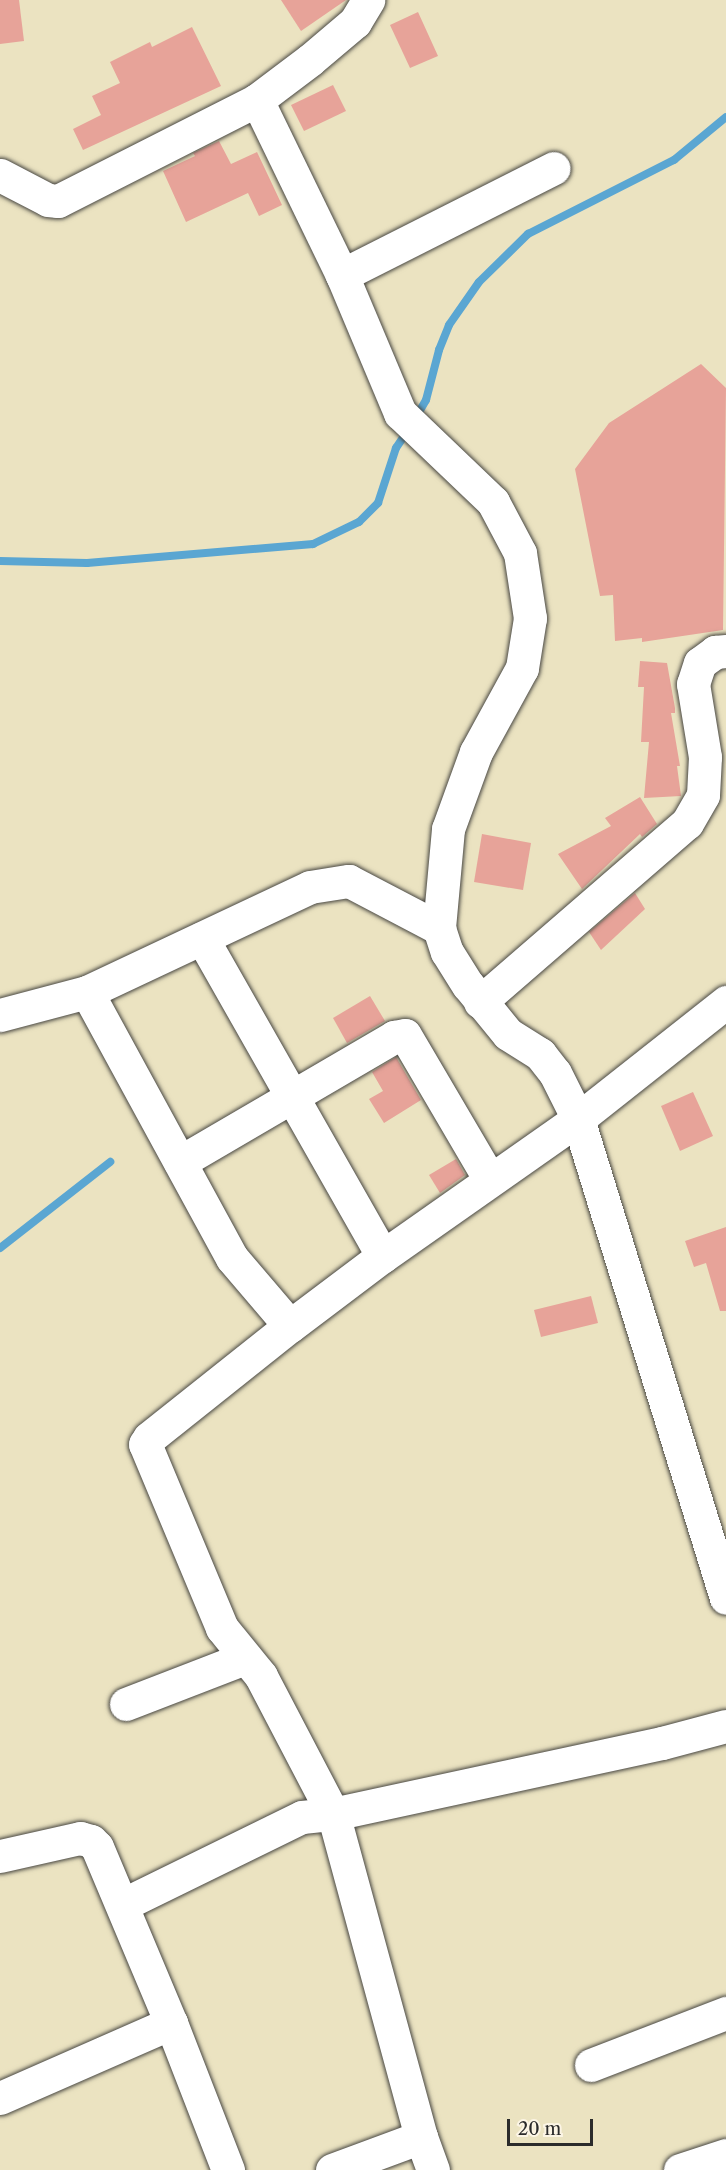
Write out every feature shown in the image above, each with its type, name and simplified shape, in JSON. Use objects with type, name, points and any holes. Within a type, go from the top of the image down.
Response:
[{"type":"street","points":[[0,175],[48,200],[58,201],[257,100],[355,22],[368,0]]},
{"type":"street","points":[[257,100],[342,275],[400,413],[493,502],[520,554],[530,618],[522,668],[476,752],[448,829],[439,928],[447,952],[480,1002],[508,1034],[540,1053],[555,1073],[578,1119],[726,1598]]},
{"type":"street","points":[[342,275],[554,168]]},
{"type":"street","points":[[480,1002],[687,823],[703,795],[705,757],[693,684],[700,663],[715,652],[726,651]]},
{"type":"street","points":[[0,1015],[87,992],[310,886],[349,881],[439,928]]},
{"type":"street","points":[[202,938],[383,1256]]},
{"type":"street","points":[[87,992],[232,1258],[290,1326]]},
{"type":"street","points":[[433,2170],[421,2137],[333,1814],[261,1676],[222,1628],[145,1442],[290,1326],[383,1256],[578,1119],[726,1002]]},
{"type":"street","points":[[180,1162],[394,1037],[405,1035],[489,1180]]},
{"type":"street","points":[[126,1704],[245,1658]]},
{"type":"street","points":[[122,1905],[302,1817],[333,1814],[662,1743],[726,1726]]},
{"type":"street","points":[[0,1856],[66,1840],[86,1839],[97,1847],[171,2023],[228,2170]]},
{"type":"street","points":[[591,2065],[726,2013]]},
{"type":"street","points":[[0,2098],[171,2023]]},
{"type":"street","points":[[332,2170],[421,2137]]},
{"type":"street","points":[[680,2170],[726,2155]]},
{"type":"building","points":[[0,0],[19,0],[24,41],[0,44]]},
{"type":"building","points":[[281,0],[346,0],[301,31]]},
{"type":"building","points":[[418,12],[438,56],[410,68],[390,25]]},
{"type":"building","points":[[192,27],[221,86],[83,150],[73,129],[101,115],[92,96],[120,83],[110,62],[150,42],[152,47]]},
{"type":"building","points":[[333,85],[346,111],[304,131],[291,105]]},
{"type":"building","points":[[219,141],[231,164],[257,152],[282,205],[259,216],[248,193],[186,222],[163,171],[195,156],[193,153]]},
{"type":"building","points":[[701,364],[726,388],[723,630],[642,642],[642,638],[615,641],[613,595],[600,596],[575,469],[609,423]]},
{"type":"building","points":[[640,661],[667,663],[675,708],[675,713],[671,713],[680,766],[677,766],[681,796],[644,798],[649,742],[641,742],[644,687],[638,687]]},
{"type":"building","points":[[640,797],[657,824],[642,837],[640,834],[582,889],[558,854],[611,826],[605,818]]},
{"type":"building","points":[[482,834],[531,843],[523,890],[474,882]]},
{"type":"building","points":[[635,893],[645,909],[601,950],[589,932]]},
{"type":"building","points":[[370,996],[385,1021],[347,1043],[333,1018]]},
{"type":"building","points":[[396,1057],[421,1100],[384,1123],[369,1099],[383,1091],[372,1072]]},
{"type":"building","points":[[693,1092],[713,1136],[680,1151],[661,1106]]},
{"type":"building","points":[[456,1159],[465,1175],[440,1193],[429,1175]]},
{"type":"building","points":[[726,1227],[726,1311],[720,1311],[706,1263],[694,1267],[685,1241]]},
{"type":"building","points":[[591,1296],[598,1323],[541,1337],[534,1310]]},
{"type":"waterway","points":[[415,419],[426,400],[439,350],[449,325],[479,282],[528,234],[674,160],[726,117]]},
{"type":"waterway","points":[[0,561],[87,563],[313,544],[359,522],[378,503],[396,448],[408,430]]},
{"type":"waterway","points":[[0,1248],[110,1162]]}]
